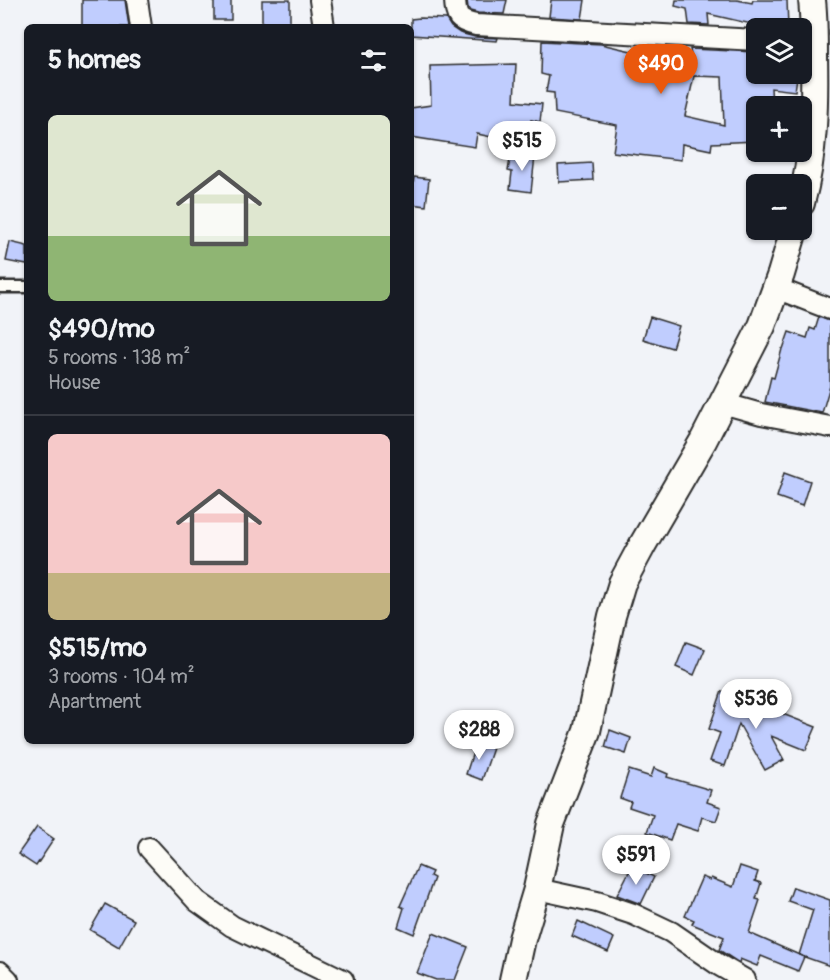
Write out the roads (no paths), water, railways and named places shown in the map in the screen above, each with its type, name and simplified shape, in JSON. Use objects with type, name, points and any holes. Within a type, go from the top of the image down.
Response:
[{"type":"street","points":[[137,0],[141,24]]},
{"type":"street","points":[[320,0],[324,24]]},
{"type":"street","points":[[455,0],[458,17],[464,22],[476,25],[746,39]]},
{"type":"street","points":[[810,18],[812,0]]},
{"type":"street","points":[[810,174],[822,133],[812,78]]},
{"type":"street","points":[[513,980],[537,889],[550,824],[587,731],[612,616],[622,583],[703,441],[762,326],[791,240]]},
{"type":"street","points":[[776,288],[830,309]]},
{"type":"street","points":[[722,404],[830,427]]},
{"type":"street","points":[[149,848],[197,901],[232,926],[343,980]]},
{"type":"street","points":[[537,889],[597,902],[633,914],[671,932],[744,980]]},
{"type":"street","points":[[0,972],[8,980]]},
{"type":"lane","points":[[0,287],[24,286]]}]
